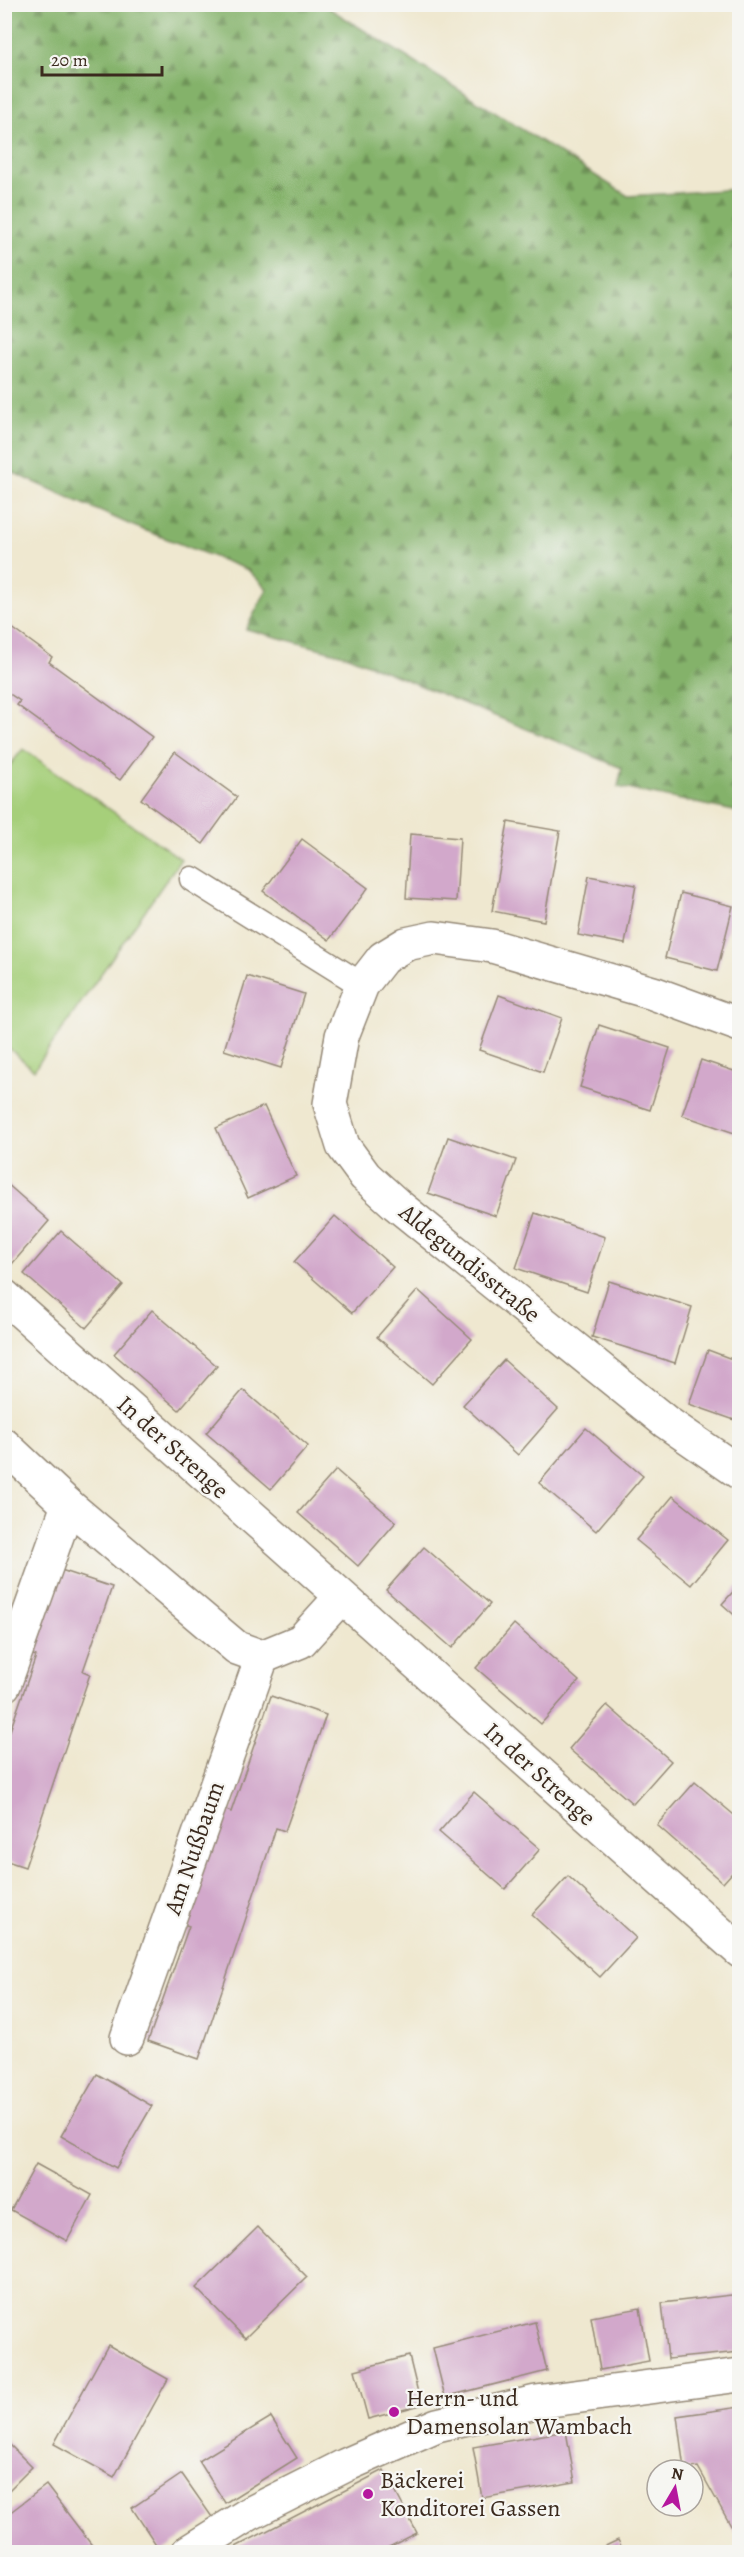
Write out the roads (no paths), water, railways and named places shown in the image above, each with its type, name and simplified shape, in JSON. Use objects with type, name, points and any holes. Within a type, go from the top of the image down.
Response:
[{"type":"street","name":"Aldegundisstraße","points":[[740,1025],[653,993],[492,946],[434,938],[406,944],[383,958],[362,985],[342,1036],[330,1104],[343,1146],[365,1176],[396,1204],[666,1422],[740,1473]]},
{"type":"street","name":"In der Strenge","points":[[4,1296],[740,1950]]},
{"type":"street","points":[[4,1445],[68,1505],[237,1648],[261,1657],[301,1641],[341,1597]]},
{"type":"street","points":[[4,1685],[68,1505]]},
{"type":"street","name":"Am Nußbaum","points":[[127,2038],[261,1657]]},
{"type":"street","points":[[188,2553],[249,2514],[346,2465],[437,2425],[536,2402],[740,2375]]},
{"type":"lane","points":[[192,879],[362,985]]},
{"type":"place","name":"Herrn- und Damensolan Wambach","points":[[394,2412]]},
{"type":"place","name":"Bäckerei Konditorei Gassen","points":[[368,2494]]}]
